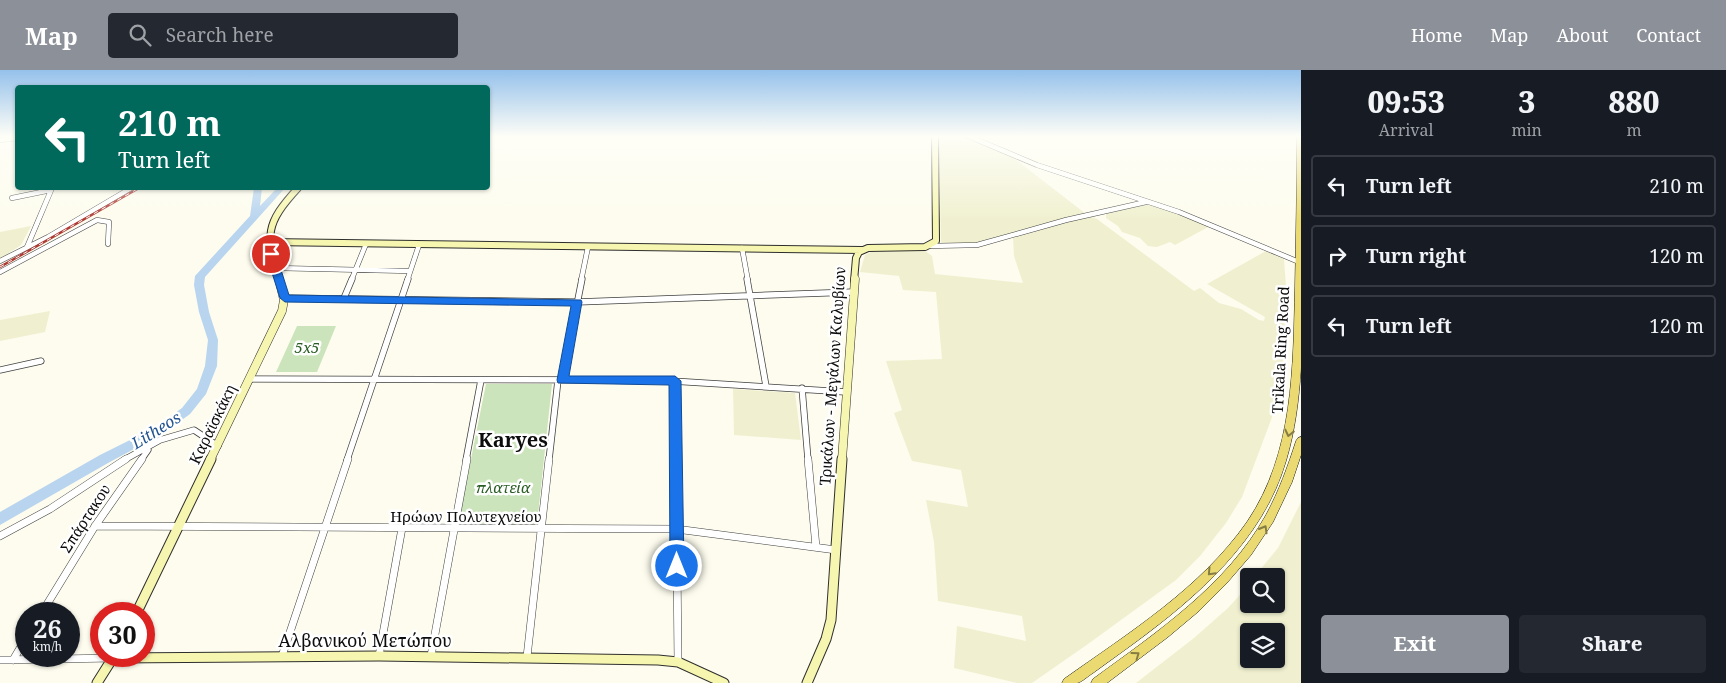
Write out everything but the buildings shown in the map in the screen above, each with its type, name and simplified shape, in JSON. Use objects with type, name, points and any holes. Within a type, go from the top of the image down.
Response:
[{"type":"main road","name":"Trikala Ring Road","points":[[1068,683],[1166,613],[1228,554],[1256,515],[1279,470],[1293,416],[1298,366],[1300,165]]},
{"type":"main road","points":[[1097,683],[1178,623],[1218,587],[1245,556],[1257,540],[1284,493],[1291,477],[1301,441]]},
{"type":"street","points":[[929,246],[935,243],[937,236],[936,165]]},
{"type":"street","points":[[1036,165],[1228,231],[1299,262]]},
{"type":"street","points":[[12,198],[43,190]]},
{"type":"street","points":[[27,247],[50,190]]},
{"type":"street","points":[[0,261],[127,190]]},
{"type":"street","points":[[296,190],[276,214],[269,229],[268,242],[285,298],[577,302],[853,292]]},
{"type":"street","points":[[929,246],[946,247],[982,244],[1059,222],[1148,202]]},
{"type":"street","points":[[0,272],[97,220],[109,222],[108,244]]},
{"type":"street","points":[[268,242],[862,250]]},
{"type":"street","points":[[344,298],[366,244]]},
{"type":"street","points":[[282,656],[419,245]]},
{"type":"street","name":"Τρικάλων - Μεγάλων Καλυβίων","points":[[807,683],[830,626],[856,258],[862,250],[875,247],[929,246]]},
{"type":"street","points":[[527,657],[560,380],[588,247]]},
{"type":"street","points":[[742,248],[766,386]]},
{"type":"street","points":[[275,268],[410,271]]},
{"type":"street","name":"Καραϊσκάκη","points":[[142,602],[180,527],[282,311],[285,298]]},
{"type":"street","points":[[0,370],[40,361]]},
{"type":"street","points":[[250,379],[675,381],[846,392]]},
{"type":"street","points":[[431,656],[481,380]]},
{"type":"street","points":[[675,381],[678,662]]},
{"type":"street","points":[[802,388],[816,547]]},
{"type":"street","points":[[0,536],[41,515],[106,472],[158,442],[194,430],[218,446]]},
{"type":"street","name":"Σπάρτακου","points":[[48,602],[95,526],[140,460],[158,442]]},
{"type":"street","name":"Ηρώων Πολυτεχνείου","points":[[95,526],[676,529],[836,550]]},
{"type":"street","points":[[379,656],[402,528]]},
{"type":"street","name":"Αλβανικού Μετώπου","points":[[155,657],[431,656],[658,660],[678,662],[724,683]]},
{"type":"street","name":"Αλβανικού Μετώπου","points":[[0,660],[90,658]]},
{"type":"street","points":[[97,683],[107,667]]},
{"type":"green space","points":[[940,165],[1022,165],[1086,214],[976,244],[941,246]]},
{"type":"green space","points":[[1149,204],[1210,226],[1175,245],[1170,242],[1157,247],[1148,246],[1140,238],[1122,232],[1118,226],[1106,218],[1106,213]]},
{"type":"green space","points":[[1089,216],[1097,219],[1194,291],[1200,288],[1219,303],[1241,309],[1259,320],[1264,321],[1265,317],[1207,284],[1266,251],[1284,259],[1286,286],[1283,378],[1271,420],[1242,497],[1226,523],[1200,556],[1176,580],[1032,683],[1017,683],[954,668],[957,626],[1026,641],[1022,616],[938,601],[934,542],[926,500],[968,507],[961,470],[912,461],[894,413],[902,410],[886,361],[942,359],[936,292],[903,290],[899,276],[860,272],[865,255],[871,252],[924,250],[932,256],[935,274],[1023,283],[1014,256],[1013,238]]},
{"type":"green space","points":[[31,226],[21,245],[0,259],[0,232]]},
{"type":"green space","points":[[50,311],[45,332],[0,341],[0,320]]},
{"type":"green space","name":"5x5","points":[[297,326],[336,326],[317,372],[276,372]]},
{"type":"green space","name":"πλατεία","points":[[486,384],[552,384],[537,524],[458,524]]},
{"type":"green space","points":[[733,389],[795,393],[801,440],[734,435]]},
{"type":"green space","points":[[1301,502],[1301,683],[1136,683],[1194,638],[1240,595],[1240,613],[1285,613],[1285,568],[1262,568],[1278,548]]},
{"type":"waterway","points":[[254,215],[258,190]]},
{"type":"waterway","name":"Litheos","points":[[0,519],[104,459],[160,430],[186,411],[202,391],[211,366],[213,340],[204,312],[199,285],[200,276],[279,190]]},
{"type":"railway","points":[[0,267],[135,190]]},
{"type":"district","name":"Karyes","points":[[513,439]]},
{"type":"route","points":[[271,254],[285,298],[577,302],[562,380],[675,381],[677,566]]}]
